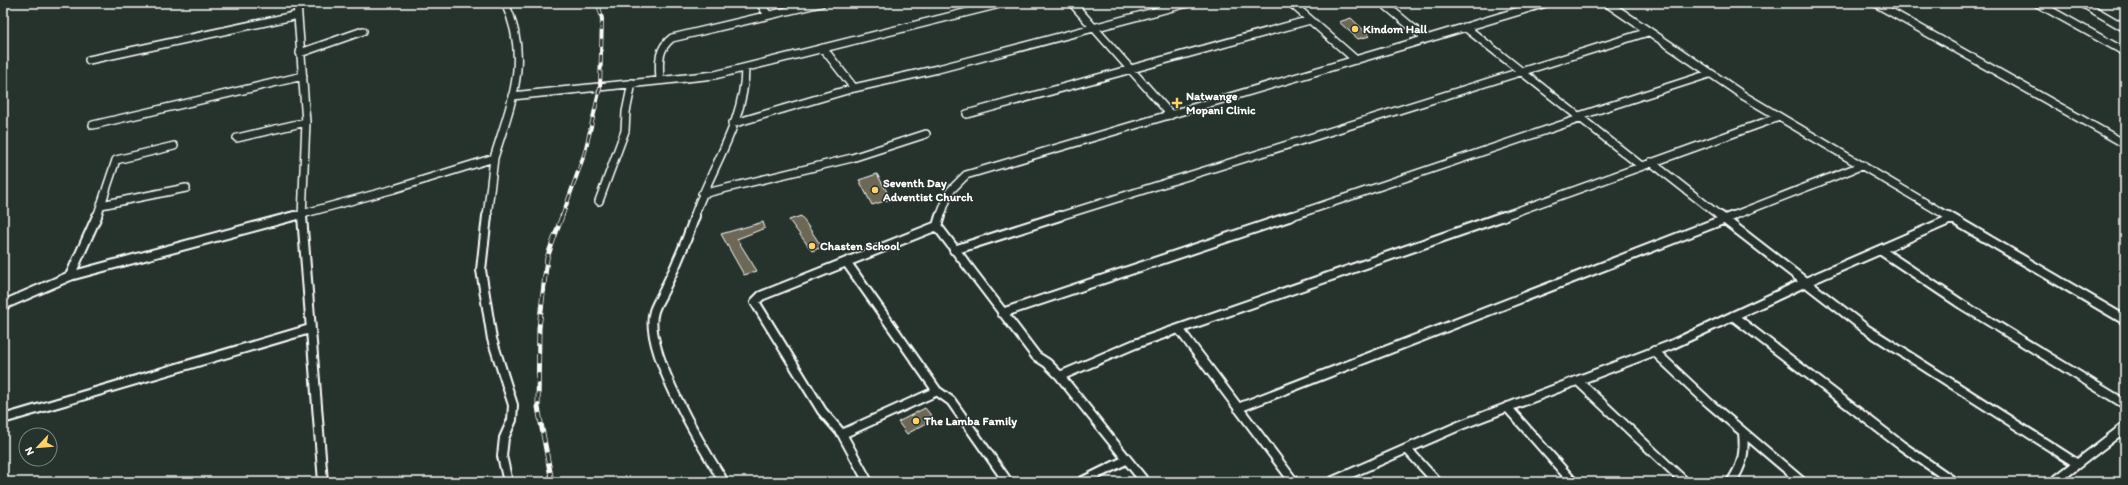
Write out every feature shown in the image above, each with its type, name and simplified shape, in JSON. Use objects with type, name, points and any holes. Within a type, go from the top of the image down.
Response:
[{"type":"street","points":[[298,3],[300,52],[306,122],[302,212],[323,482]]},
{"type":"street","points":[[505,3],[515,24],[520,57],[512,96],[494,158],[482,270],[492,339],[512,405],[512,420],[504,438],[502,456],[508,482]]},
{"type":"street","points":[[760,3],[768,15]]},
{"type":"street","points":[[660,80],[660,50],[666,41],[672,38],[821,3]]},
{"type":"street","points":[[512,96],[600,88],[660,80],[685,79],[745,68],[1004,3]]},
{"type":"street","points":[[1072,3],[1095,27],[1171,115]]},
{"type":"street","points":[[732,124],[854,88],[938,69],[1188,3]]},
{"type":"street","points":[[1291,3],[1356,60]]},
{"type":"street","points":[[1382,3],[1426,39]]},
{"type":"street","points":[[868,482],[842,434],[822,411],[757,308],[755,302],[761,296],[937,226],[952,186],[957,180],[966,175],[1546,3]]},
{"type":"street","points":[[1607,3],[1709,74],[2125,320]]},
{"type":"street","points":[[1875,3],[2125,144]]},
{"type":"street","points":[[2037,3],[2125,52]]},
{"type":"street","points":[[2082,3],[2125,28]]},
{"type":"street","points":[[89,60],[298,15]]},
{"type":"street","points":[[967,114],[1310,20]]},
{"type":"street","points":[[1465,27],[1640,165]]},
{"type":"street","points":[[300,52],[362,31]]},
{"type":"street","points":[[954,250],[1519,70],[1648,32]]},
{"type":"street","points":[[823,48],[854,88]]},
{"type":"street","points":[[724,482],[696,435],[669,380],[652,330],[654,311],[667,285],[692,224],[702,194],[722,155],[742,99],[745,84],[745,68]]},
{"type":"street","points":[[1002,313],[1159,258],[1426,172],[1518,138],[1709,74]]},
{"type":"street","points":[[93,125],[303,76]]},
{"type":"street","points":[[599,202],[626,131],[626,112],[632,83]]},
{"type":"street","points":[[1060,376],[1134,344],[1383,259],[1779,116]]},
{"type":"street","points":[[237,138],[306,122]]},
{"type":"street","points":[[702,194],[852,158],[926,134]]},
{"type":"street","points":[[70,276],[101,205],[116,160],[174,146]]},
{"type":"street","points":[[3,305],[70,276],[394,188],[494,158]]},
{"type":"street","points":[[1651,162],[1806,282],[1822,297],[1902,354],[2076,463]]},
{"type":"street","points":[[1238,408],[1863,165]]},
{"type":"street","points":[[101,205],[186,188]]},
{"type":"street","points":[[1331,482],[1507,407],[1654,351],[1951,218]]},
{"type":"street","points":[[937,226],[1036,356],[1047,363],[1060,376],[1145,482]]},
{"type":"street","points":[[1880,250],[1961,304],[2125,404]]},
{"type":"street","points":[[847,262],[937,391],[959,412],[1008,482]]},
{"type":"street","points":[[1734,316],[1902,446],[1954,482]]},
{"type":"street","points":[[3,419],[310,329]]},
{"type":"street","points":[[1180,329],[1294,482]]},
{"type":"street","points":[[1654,351],[1709,403],[1802,482]]},
{"type":"street","points":[[1578,381],[1685,482]]},
{"type":"street","points":[[842,434],[937,391]]},
{"type":"street","points":[[1507,407],[1573,482]]},
{"type":"street","points":[[2054,482],[2076,463],[2125,427]]},
{"type":"street","points":[[1731,482],[1742,468],[1745,454],[1743,432]]},
{"type":"street","points":[[1407,449],[1437,482]]},
{"type":"street","points":[[1081,482],[1126,460]]},
{"type":"building","name":"Kindom Hall","points":[[1351,18],[1370,36],[1358,39],[1339,22]]},
{"type":"building","name":"Seventh Day Adventist Church","points":[[877,174],[891,199],[872,205],[859,180]]},
{"type":"building","points":[[801,216],[822,247],[812,251],[789,220]]},
{"type":"building","points":[[763,222],[765,228],[737,239],[757,271],[744,275],[721,234]]},
{"type":"building","name":"The Lamba Family","points":[[925,408],[934,419],[907,434],[898,422]]},
{"type":"railway","points":[[562,217],[585,152],[600,88],[602,19],[598,3]]},
{"type":"railway","points":[[552,482],[538,407],[539,328],[547,258],[562,216]]},
{"type":"place","name":"Kindom Hall","points":[[1355,29]]},
{"type":"place","name":"Natwange Mopani Clinic","points":[[1177,103]]},
{"type":"place","name":"Seventh Day Adventist Church","points":[[875,190]]},
{"type":"place","name":"Chasten School","points":[[812,246]]},
{"type":"place","name":"The Lamba Family","points":[[916,421]]}]
